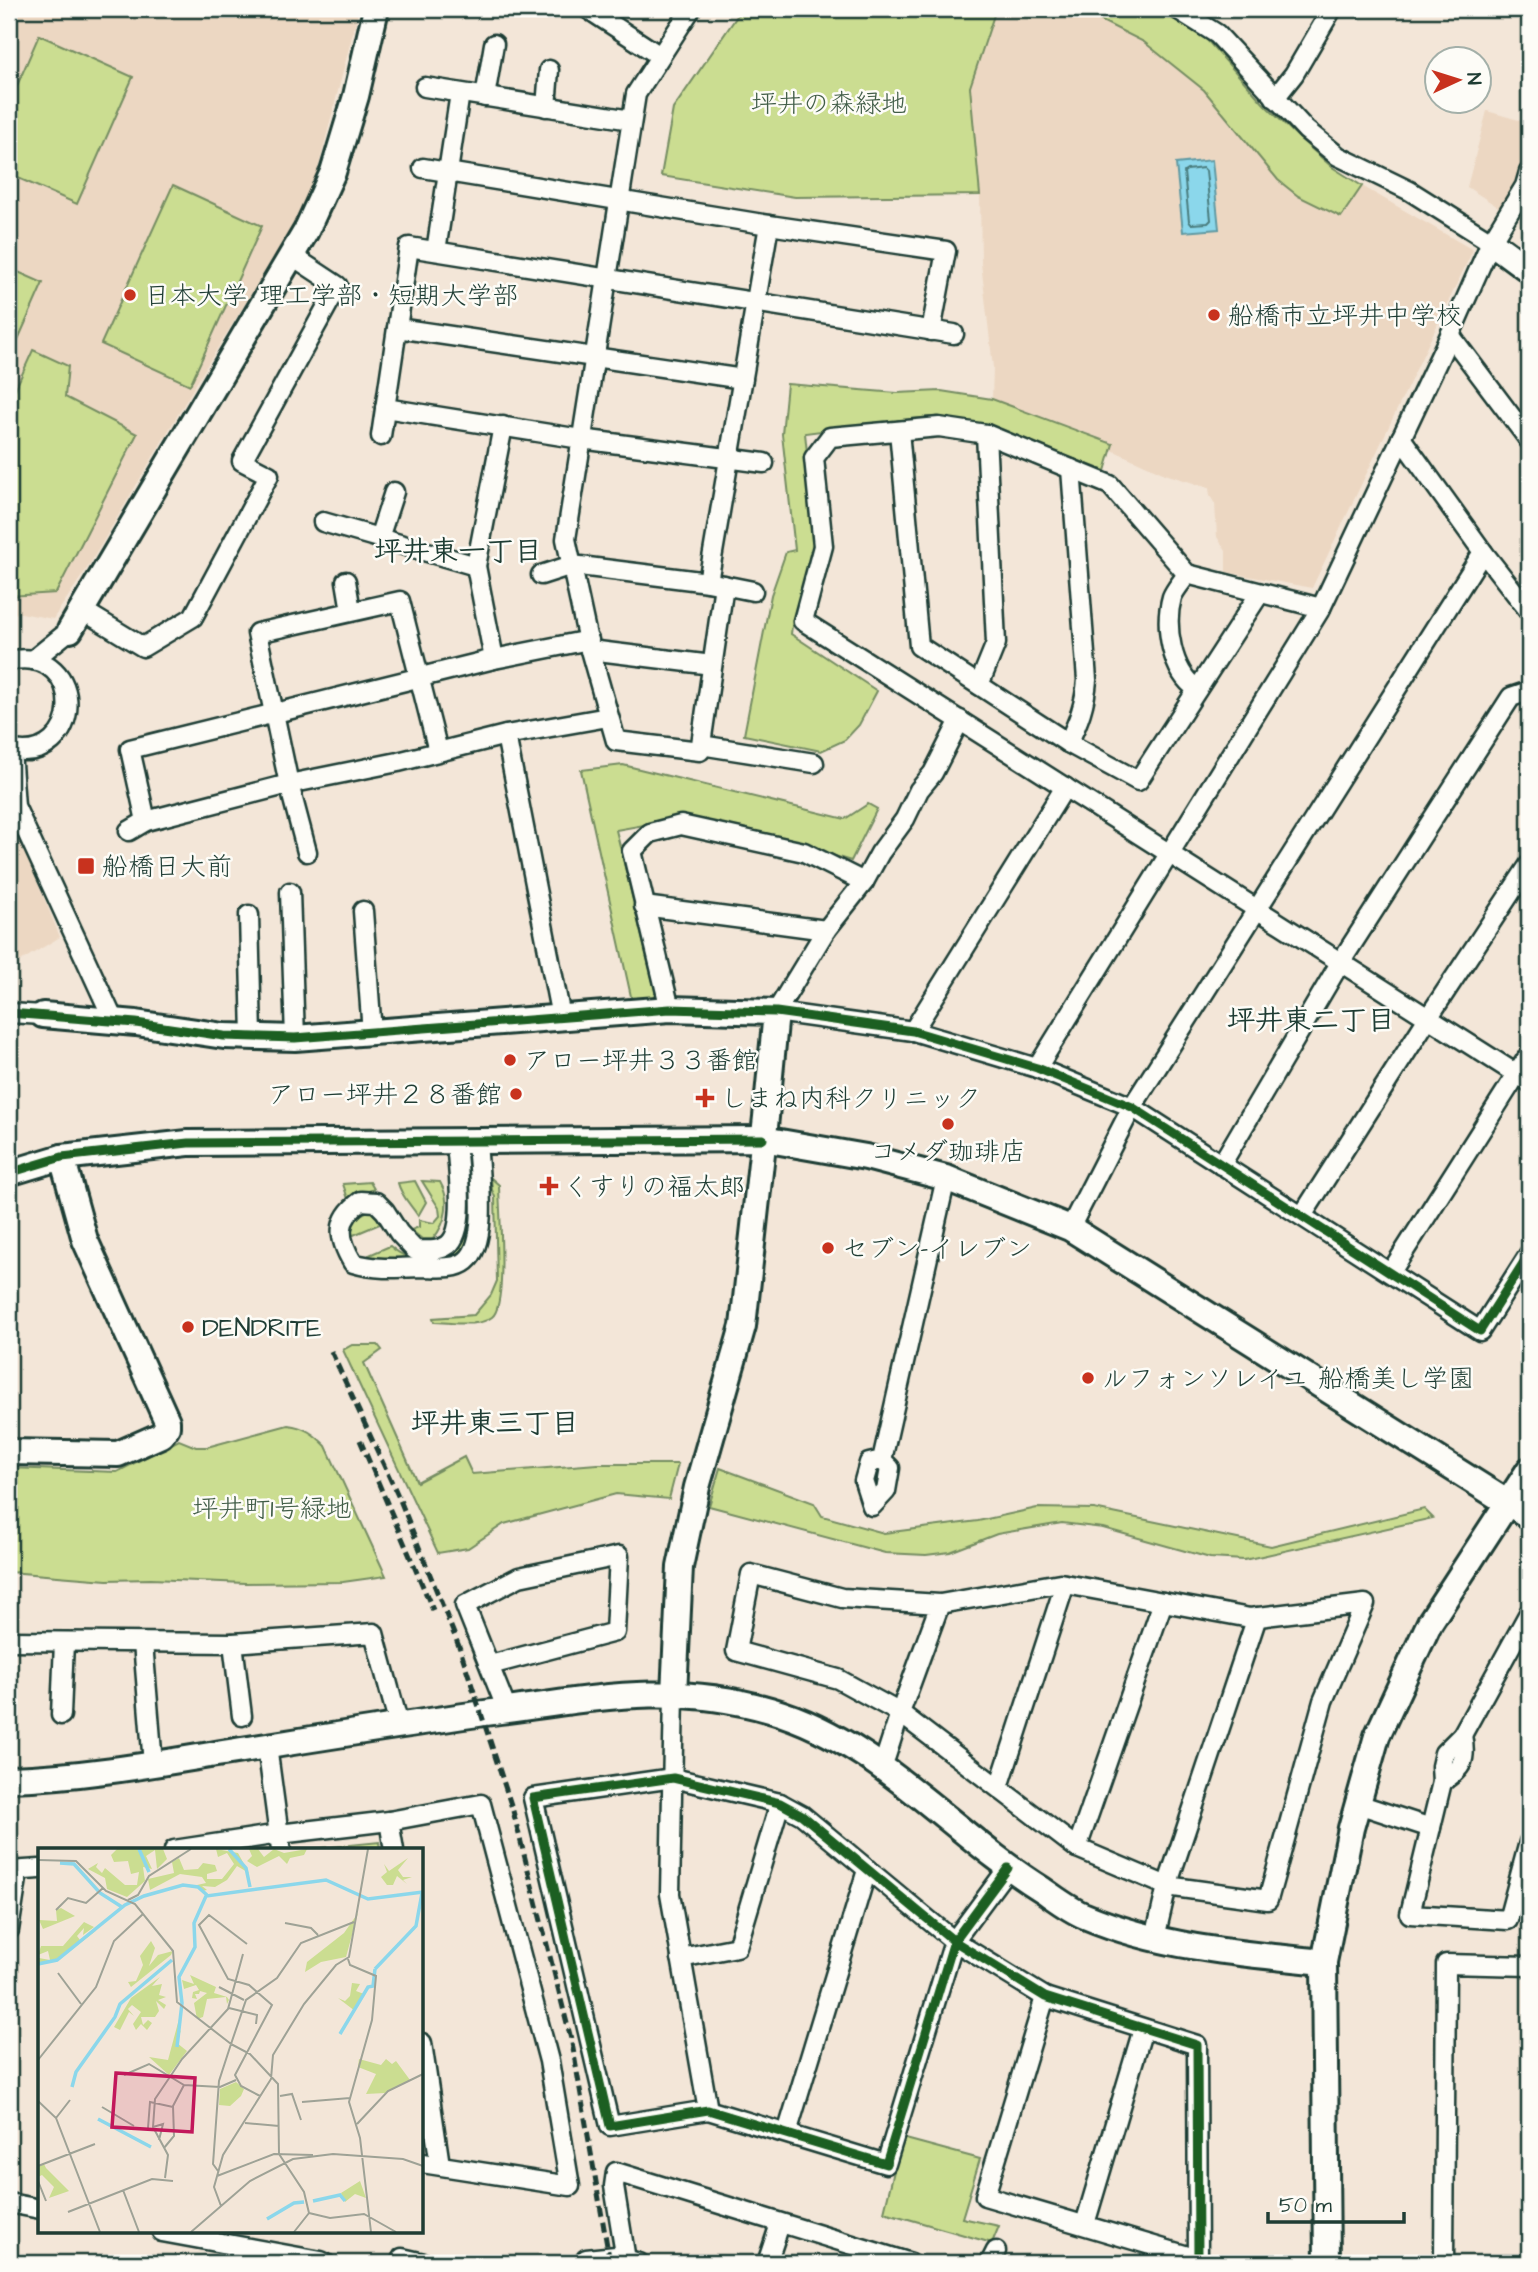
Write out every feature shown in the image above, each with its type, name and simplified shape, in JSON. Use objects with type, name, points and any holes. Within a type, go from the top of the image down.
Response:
[{"type":"street","points":[[55,671],[76,620],[306,231],[333,172],[356,96],[376,9]]},
{"type":"street","points":[[589,9],[660,55]]},
{"type":"street","points":[[691,9],[636,94],[566,539],[590,645],[616,741],[700,751],[712,665],[716,583],[730,458],[769,225]]},
{"type":"street","points":[[1177,9],[1217,34],[1306,130],[1338,156],[1410,191],[1491,242],[1529,270]]},
{"type":"street","points":[[1275,98],[1294,74],[1332,9]]},
{"type":"street","points":[[485,97],[494,44]]},
{"type":"street","points":[[546,107],[549,70]]},
{"type":"street","points":[[425,87],[631,120]]},
{"type":"street","points":[[436,251],[460,93]]},
{"type":"street","points":[[423,168],[946,251],[931,331]]},
{"type":"street","points":[[1037,1068],[1321,608],[1491,242],[1525,186],[1529,172]]},
{"type":"street","points":[[381,436],[409,247],[954,334]]},
{"type":"street","points":[[76,620],[143,647],[193,617],[269,475],[242,460],[338,286],[291,255]]},
{"type":"street","points":[[397,328],[743,379]]},
{"type":"street","points":[[1450,335],[1529,440]]},
{"type":"street","points":[[385,408],[581,439],[764,463]]},
{"type":"street","points":[[494,659],[476,566],[502,426]]},
{"type":"street","points":[[1321,608],[1187,574],[1110,485],[985,434],[939,427],[830,437],[814,457],[824,546],[803,621],[1523,1078]]},
{"type":"street","points":[[899,431],[919,646],[1068,743],[1138,781],[1260,593]]},
{"type":"street","points":[[979,685],[996,643],[985,434]]},
{"type":"street","points":[[1401,438],[1529,611]]},
{"type":"street","points":[[1068,743],[1080,720],[1087,680],[1071,469]]},
{"type":"street","points":[[379,538],[394,492]]},
{"type":"street","points":[[323,522],[476,566]]},
{"type":"street","points":[[1070,1228],[1132,1107],[1483,552]]},
{"type":"street","points":[[541,575],[572,565],[716,583],[753,591]]},
{"type":"street","points":[[1187,574],[1172,596],[1170,631],[1176,661],[1190,684],[1197,689]]},
{"type":"street","points":[[346,580],[351,611]]},
{"type":"street","points":[[307,852],[289,784],[257,632],[400,601],[438,751]]},
{"type":"street","points":[[33,660],[76,620]]},
{"type":"street","points":[[146,821],[130,749],[494,659],[590,645],[712,665]]},
{"type":"street","points":[[9,662],[24,658],[33,660],[55,671],[66,684],[66,718],[60,733],[40,749],[10,749],[15,806],[114,1021]]},
{"type":"street","points":[[1221,1165],[1340,962],[1511,697],[1529,691]]},
{"type":"street","points":[[129,831],[146,821],[289,784],[398,762],[506,735],[608,717]]},
{"type":"street","points":[[708,2110],[670,1894],[674,1694],[680,1567],[697,1487],[743,1326],[776,1012],[826,930],[864,882],[880,853],[905,819],[919,790],[933,773],[960,720]]},
{"type":"street","points":[[506,735],[561,1017]]},
{"type":"street","points":[[701,745],[814,763]]},
{"type":"street","points":[[913,1031],[1065,787]]},
{"type":"street","points":[[670,1009],[632,851],[650,833],[681,825],[804,852],[864,882]]},
{"type":"street","points":[[1302,1216],[1529,865]]},
{"type":"street","points":[[290,892],[295,1038]]},
{"type":"street","points":[[644,906],[826,930]]},
{"type":"street","points":[[363,911],[372,1033]]},
{"type":"street","points":[[248,915],[252,1037]]},
{"type":"street","points":[[9,1013],[114,1021],[224,1036],[295,1038],[670,1009],[776,1012],[913,1031],[1037,1068],[1132,1107],[1480,1331],[1529,1254]]},
{"type":"street","points":[[1391,1272],[1523,1078],[1529,1055]]},
{"type":"street","points":[[9,1172],[62,1157],[188,1143],[763,1139],[866,1157],[946,1178],[1070,1228],[1519,1509]]},
{"type":"street","points":[[467,1140],[480,1234],[474,1251],[465,1263],[451,1267],[370,1268],[353,1263],[342,1246],[341,1224],[349,1209],[361,1201],[376,1202],[399,1234],[415,1250],[436,1250],[449,1244],[458,1231],[467,1140]]},
{"type":"street","points":[[9,1452],[118,1454],[161,1435],[167,1427],[160,1405],[85,1240],[62,1157]]},
{"type":"street","points":[[882,1460],[946,1178]]},
{"type":"street","points":[[1327,2263],[1324,1962],[1351,1828],[1377,1737],[1430,1622],[1519,1509],[1529,1470]]},
{"type":"street","points":[[490,1665],[615,1632],[619,1556],[519,1577],[465,1605],[508,1710]]},
{"type":"street","points":[[751,1574],[842,1598],[940,1604],[1065,1584],[1257,1617],[1365,1604],[1323,1701],[1268,1900],[1167,1886],[1077,1848],[901,1713],[838,1679],[736,1651],[751,1574]]},
{"type":"street","points":[[999,1787],[1065,1584]]},
{"type":"street","points":[[1077,1848],[1163,1602]]},
{"type":"street","points":[[880,1766],[886,1756],[940,1604]]},
{"type":"street","points":[[1529,1613],[1462,1735],[1464,1760],[1457,1771],[1442,1782],[1410,1914],[1508,1920],[1529,1842]]},
{"type":"street","points":[[1155,1938],[1167,1886],[1257,1617]]},
{"type":"street","points":[[9,1641],[233,1643],[374,1633],[399,1725]]},
{"type":"street","points":[[61,1715],[64,1642]]},
{"type":"street","points":[[143,1643],[153,1764]]},
{"type":"street","points":[[233,1643],[242,1716]]},
{"type":"street","points":[[9,1779],[64,1776],[153,1764],[399,1725],[631,1694],[707,1696],[770,1710],[827,1733],[902,1781],[1008,1868],[1083,1915],[1155,1938],[1210,1951],[1324,1962]]},
{"type":"street","points":[[267,1746],[280,1842]]},
{"type":"street","points":[[1008,1868],[954,1941],[886,2164],[708,2110],[610,2126],[533,1798],[673,1777],[780,1803],[802,1815],[954,1941],[1045,1997],[1197,2045],[1198,2261],[1085,2224],[985,2196],[1045,1997]]},
{"type":"street","points":[[681,1958],[737,1947],[780,1803]]},
{"type":"street","points":[[200,1848],[280,1842],[481,1804],[548,2061],[570,2186],[431,2164],[424,2070]]},
{"type":"street","points":[[1358,1804],[1431,1828]]},
{"type":"street","points":[[389,1821],[394,1848]]},
{"type":"street","points":[[9,1930],[14,1871],[38,1869]]},
{"type":"street","points":[[787,2133],[867,1870]]},
{"type":"street","points":[[1444,2263],[1446,1964],[1529,1966]]},
{"type":"street","points":[[1085,2224],[1143,2029]]},
{"type":"street","points":[[633,2261],[614,2186],[616,2172],[911,2263]]},
{"type":"street","points":[[9,2203],[38,2209]]},
{"type":"street","points":[[767,2263],[780,2224]]},
{"type":"street","points":[[173,2234],[324,2263]]},
{"type":"street","points":[[586,2263],[586,2259],[616,2256],[633,2261]]},
{"type":"street","points":[[400,2263],[402,2259],[424,2263]]},
{"type":"shaded area","name":"日本大学 理工学部・短期大学部","points":[[9,9],[359,9],[317,173],[292,228],[88,567],[53,619],[21,613],[9,614]]},
{"type":"shaded area","name":"船橋市立坪井中学校","points":[[996,9],[1078,9],[1098,18],[1144,42],[1204,90],[1278,180],[1341,217],[1362,186],[1473,250],[1312,588],[1226,572],[1226,551],[1217,537],[1215,504],[1209,488],[1165,474],[1112,450],[1113,443],[992,399],[993,367],[981,263],[980,195],[970,87]]},
{"type":"shaded area","points":[[1492,112],[1529,123],[1529,142],[1515,196],[1506,212],[1467,187],[1486,116],[1492,116]]},
{"type":"shaded area","points":[[9,813],[60,937],[9,968]]},
{"type":"green space","name":"坪井の森緑地","points":[[742,9],[996,9],[970,87],[980,195],[795,197],[661,176],[673,109]]},
{"type":"green space","points":[[1078,9],[1158,9],[1207,40],[1265,105],[1299,138],[1332,167],[1362,186],[1341,217],[1298,196],[1278,180],[1204,90],[1144,42]]},
{"type":"green space","points":[[39,35],[133,77],[77,204],[9,174],[9,104]]},
{"type":"green space","points":[[173,185],[262,226],[190,385],[101,344]]},
{"type":"green space","points":[[9,268],[43,283],[9,360]]},
{"type":"green space","points":[[33,350],[68,366],[65,397],[137,434],[56,593],[9,596],[9,403]]},
{"type":"green space","points":[[787,384],[897,393],[941,391],[992,399],[1113,444],[1105,471],[986,425],[929,417],[805,433],[817,549],[800,613],[793,618],[791,634],[877,691],[859,725],[845,740],[821,751],[744,735],[771,595],[786,552],[795,550],[782,434]]},
{"type":"green space","points":[[623,765],[845,819],[868,804],[877,809],[851,861],[795,844],[683,818],[616,830],[657,998],[632,1001],[581,770]]},
{"type":"green space","points":[[491,1178],[499,1185],[501,1276],[497,1309],[492,1317],[479,1322],[434,1322],[433,1318],[474,1315],[491,1295],[497,1281],[495,1197]]},
{"type":"green space","points":[[415,1181],[426,1202],[418,1216],[398,1183]]},
{"type":"green space","points":[[422,1181],[440,1182],[446,1196],[442,1225],[433,1239],[422,1239],[411,1230],[419,1227],[419,1220],[434,1223],[440,1216],[439,1208]]},
{"type":"green space","points":[[469,1181],[474,1181],[473,1227],[466,1246],[458,1254],[447,1261],[370,1259],[369,1255],[390,1246],[404,1256],[419,1259],[445,1256],[455,1251],[462,1242],[469,1220]]},
{"type":"green space","points":[[370,1182],[374,1189],[348,1199],[343,1184]]},
{"type":"green space","points":[[368,1211],[374,1212],[382,1223],[351,1236],[352,1220]]},
{"type":"green space","points":[[352,1345],[378,1345],[382,1350],[364,1363],[417,1482],[464,1457],[472,1474],[597,1464],[678,1464],[669,1499],[616,1494],[504,1524],[468,1548],[438,1553],[343,1350]]},
{"type":"green space","name":"坪井町1号緑地","points":[[288,1425],[309,1432],[326,1446],[386,1576],[343,1582],[245,1583],[107,1580],[9,1572],[9,1468],[117,1472],[179,1440],[196,1447],[207,1447]]},
{"type":"green space","points":[[720,1468],[814,1503],[822,1516],[884,1533],[978,1521],[1037,1508],[1094,1509],[1271,1546],[1424,1509],[1433,1518],[1244,1560],[1210,1558],[1103,1528],[1062,1523],[997,1534],[950,1552],[926,1555],[885,1553],[709,1506]]},
{"type":"green space","points":[[379,1842],[380,1848],[321,1848]]},
{"type":"green space","points":[[902,2138],[980,2159],[962,2218],[999,2226],[992,2243],[884,2212]]},
{"type":"water","points":[[1212,160],[1219,229],[1183,232],[1176,164]]},
{"type":"railway","points":[[331,1351],[400,1500],[460,1649],[513,1811],[572,2043],[610,2263]]},
{"type":"railway","points":[[360,1440],[433,1610]]},
{"type":"cycle path","points":[[9,1013],[136,1023],[224,1036],[295,1038],[670,1009],[776,1012],[913,1031],[1037,1068],[1132,1107],[1480,1331],[1529,1254]]},
{"type":"cycle path","points":[[9,1173],[62,1157],[188,1143],[763,1139]]},
{"type":"cycle path","points":[[1008,1868],[954,1941],[886,2164],[708,2110],[610,2126],[533,1798],[673,1778],[780,1803],[802,1815],[954,1941],[1045,1997],[1197,2045],[1198,2263]]},
{"type":"place","name":"日本大学 理工学部・短期大学部","points":[[130,295]]},
{"type":"place","name":"船橋市立坪井中学校","points":[[1214,315]]},
{"type":"place","name":"船橋日大前","points":[[86,866]]},
{"type":"place","name":"アロー坪井３３番館","points":[[510,1060]]},
{"type":"place","name":"アロー坪井２８番館","points":[[516,1094]]},
{"type":"place","name":"しまね内科クリニック","points":[[705,1098]]},
{"type":"place","name":"コメダ珈琲店","points":[[948,1124]]},
{"type":"place","name":"くすりの福太郎","points":[[549,1186]]},
{"type":"place","name":"セブン-イレブン","points":[[828,1248]]},
{"type":"place","name":"DENDRITE","points":[[188,1327]]},
{"type":"place","name":"ルフォンソレイユ 船橋美し学園","points":[[1088,1378]]},
{"type":"district","name":"坪井東一丁目","points":[[458,550]]},
{"type":"district","name":"坪井東二丁目","points":[[1311,1019]]},
{"type":"district","name":"坪井東三丁目","points":[[495,1422]]}]
